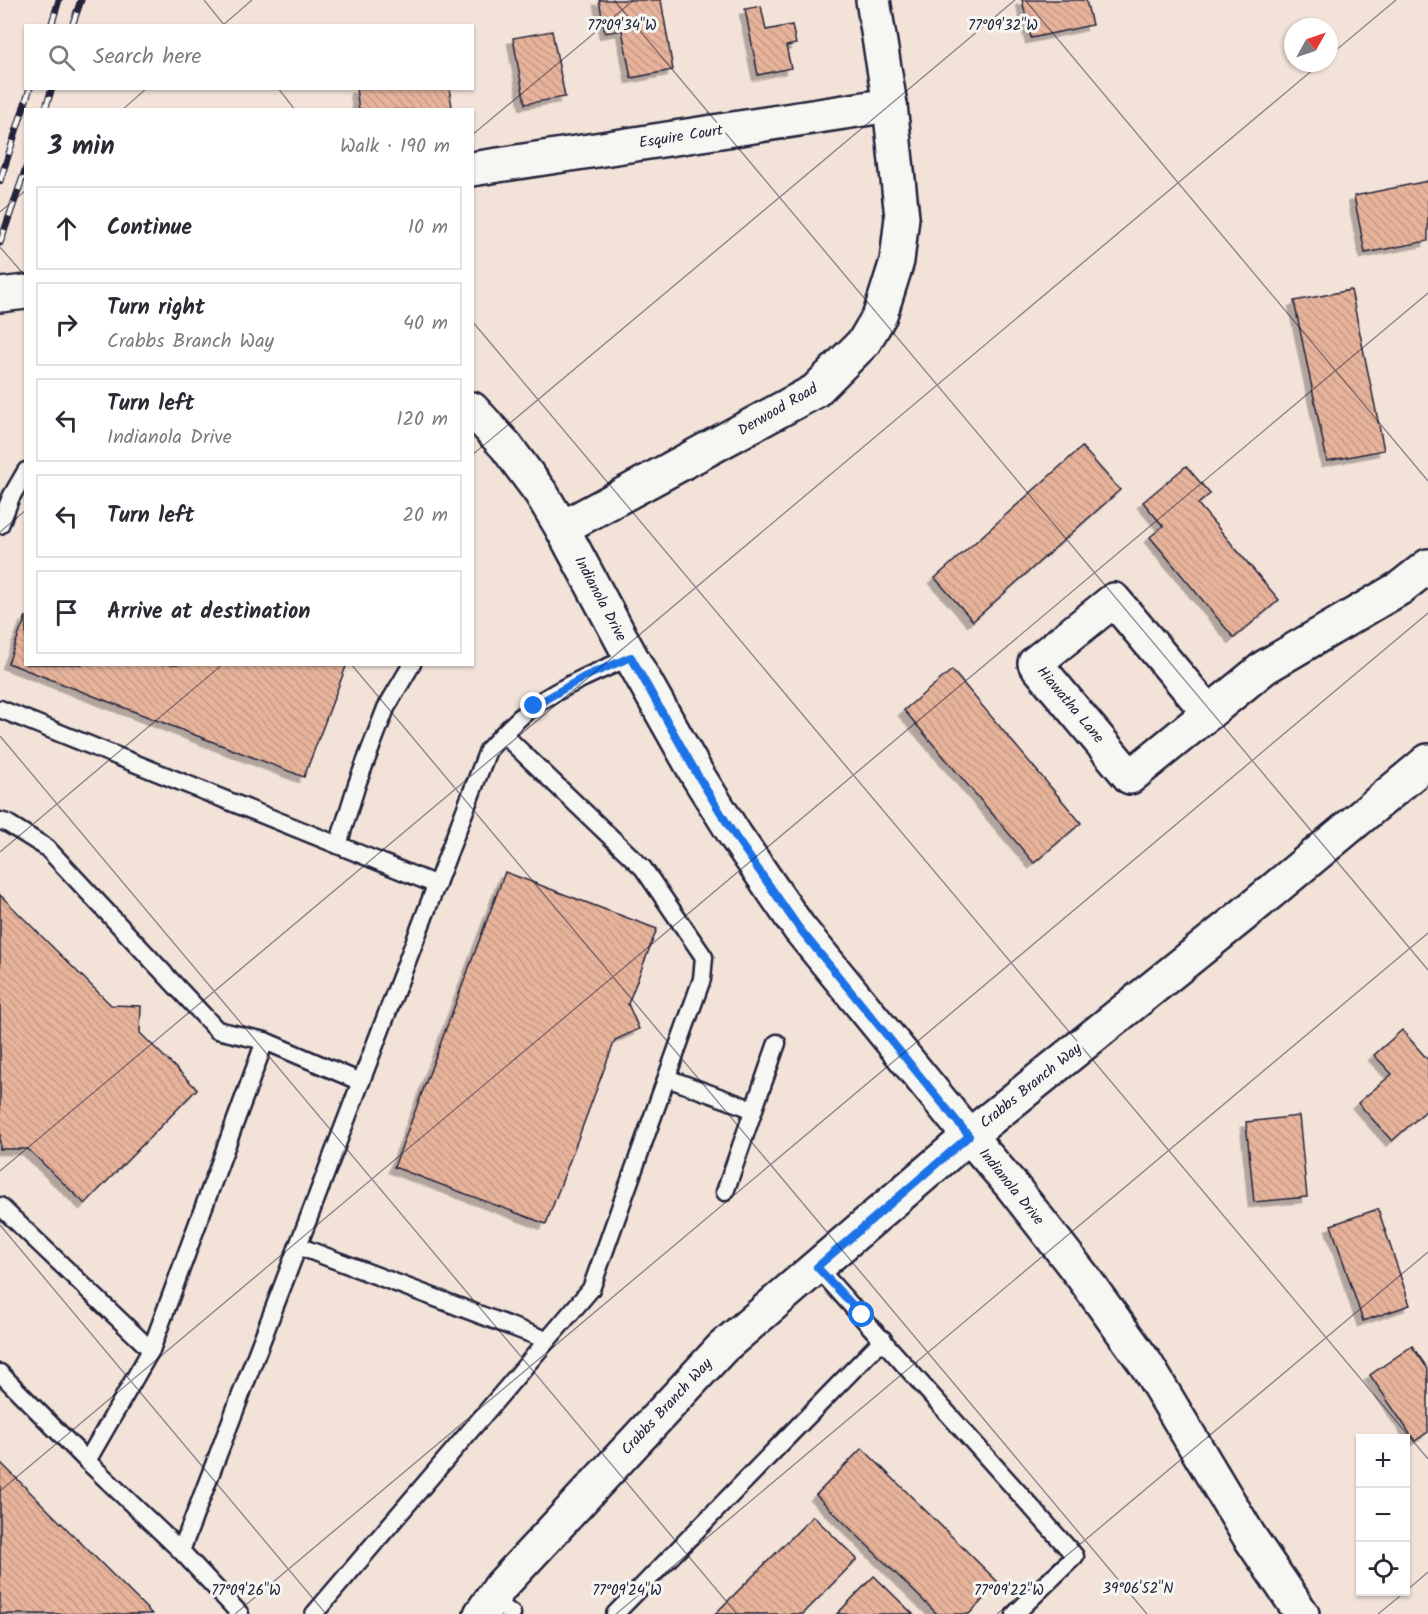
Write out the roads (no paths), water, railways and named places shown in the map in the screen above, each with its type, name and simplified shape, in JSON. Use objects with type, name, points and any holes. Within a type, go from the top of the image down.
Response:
[{"type":"street","name":"Derwood Road","points":[[562,528],[815,392],[864,342],[880,315],[897,261],[902,217],[890,105],[873,0]]},
{"type":"street","name":"Esquire Court","points":[[474,169],[890,105]]},
{"type":"street","points":[[0,295],[24,292]]},
{"type":"street","name":"Indianola Drive","points":[[474,411],[506,446],[541,493],[698,776],[735,836],[799,928],[1012,1186],[1083,1277],[1146,1364],[1249,1536],[1302,1614]]},
{"type":"street","name":"Hiawatha Lane","points":[[1209,713],[1114,600],[1035,663],[1130,777],[1209,713],[1265,666],[1400,588],[1428,566]]},
{"type":"street","name":"Crabbs Branch Way","points":[[495,1609],[501,1586],[722,1348],[969,1136],[1242,916],[1428,761]]},
{"type":"lane","points":[[0,525],[11,497],[24,474]]},
{"type":"lane","points":[[181,1551],[488,750],[534,706],[584,677],[631,657]]},
{"type":"lane","points":[[338,845],[357,784],[386,708],[411,666]]},
{"type":"lane","points":[[0,709],[437,885]]},
{"type":"lane","points":[[314,1614],[591,1289],[702,979],[704,957],[643,868],[503,734]]},
{"type":"lane","points":[[0,821],[47,848],[217,1030],[265,1041],[361,1082]]},
{"type":"lane","points":[[87,1461],[151,1350],[265,1041]]},
{"type":"lane","points":[[725,1192],[777,1043]]},
{"type":"lane","points":[[667,1078],[752,1110]]},
{"type":"lane","points":[[0,1206],[151,1350]]},
{"type":"lane","points":[[298,1246],[547,1340]]},
{"type":"lane","points":[[817,1267],[1075,1556],[1015,1614]]},
{"type":"lane","points":[[615,1614],[883,1339]]},
{"type":"lane","points":[[0,1373],[181,1551],[240,1614]]},
{"type":"railway","points":[[52,24],[59,0]]},
{"type":"railway","points":[[73,24],[81,0]]},
{"type":"railway","points":[[0,181],[29,90]]},
{"type":"railway","points":[[46,108],[51,90]]},
{"type":"railway","points":[[0,243],[24,174]]}]
